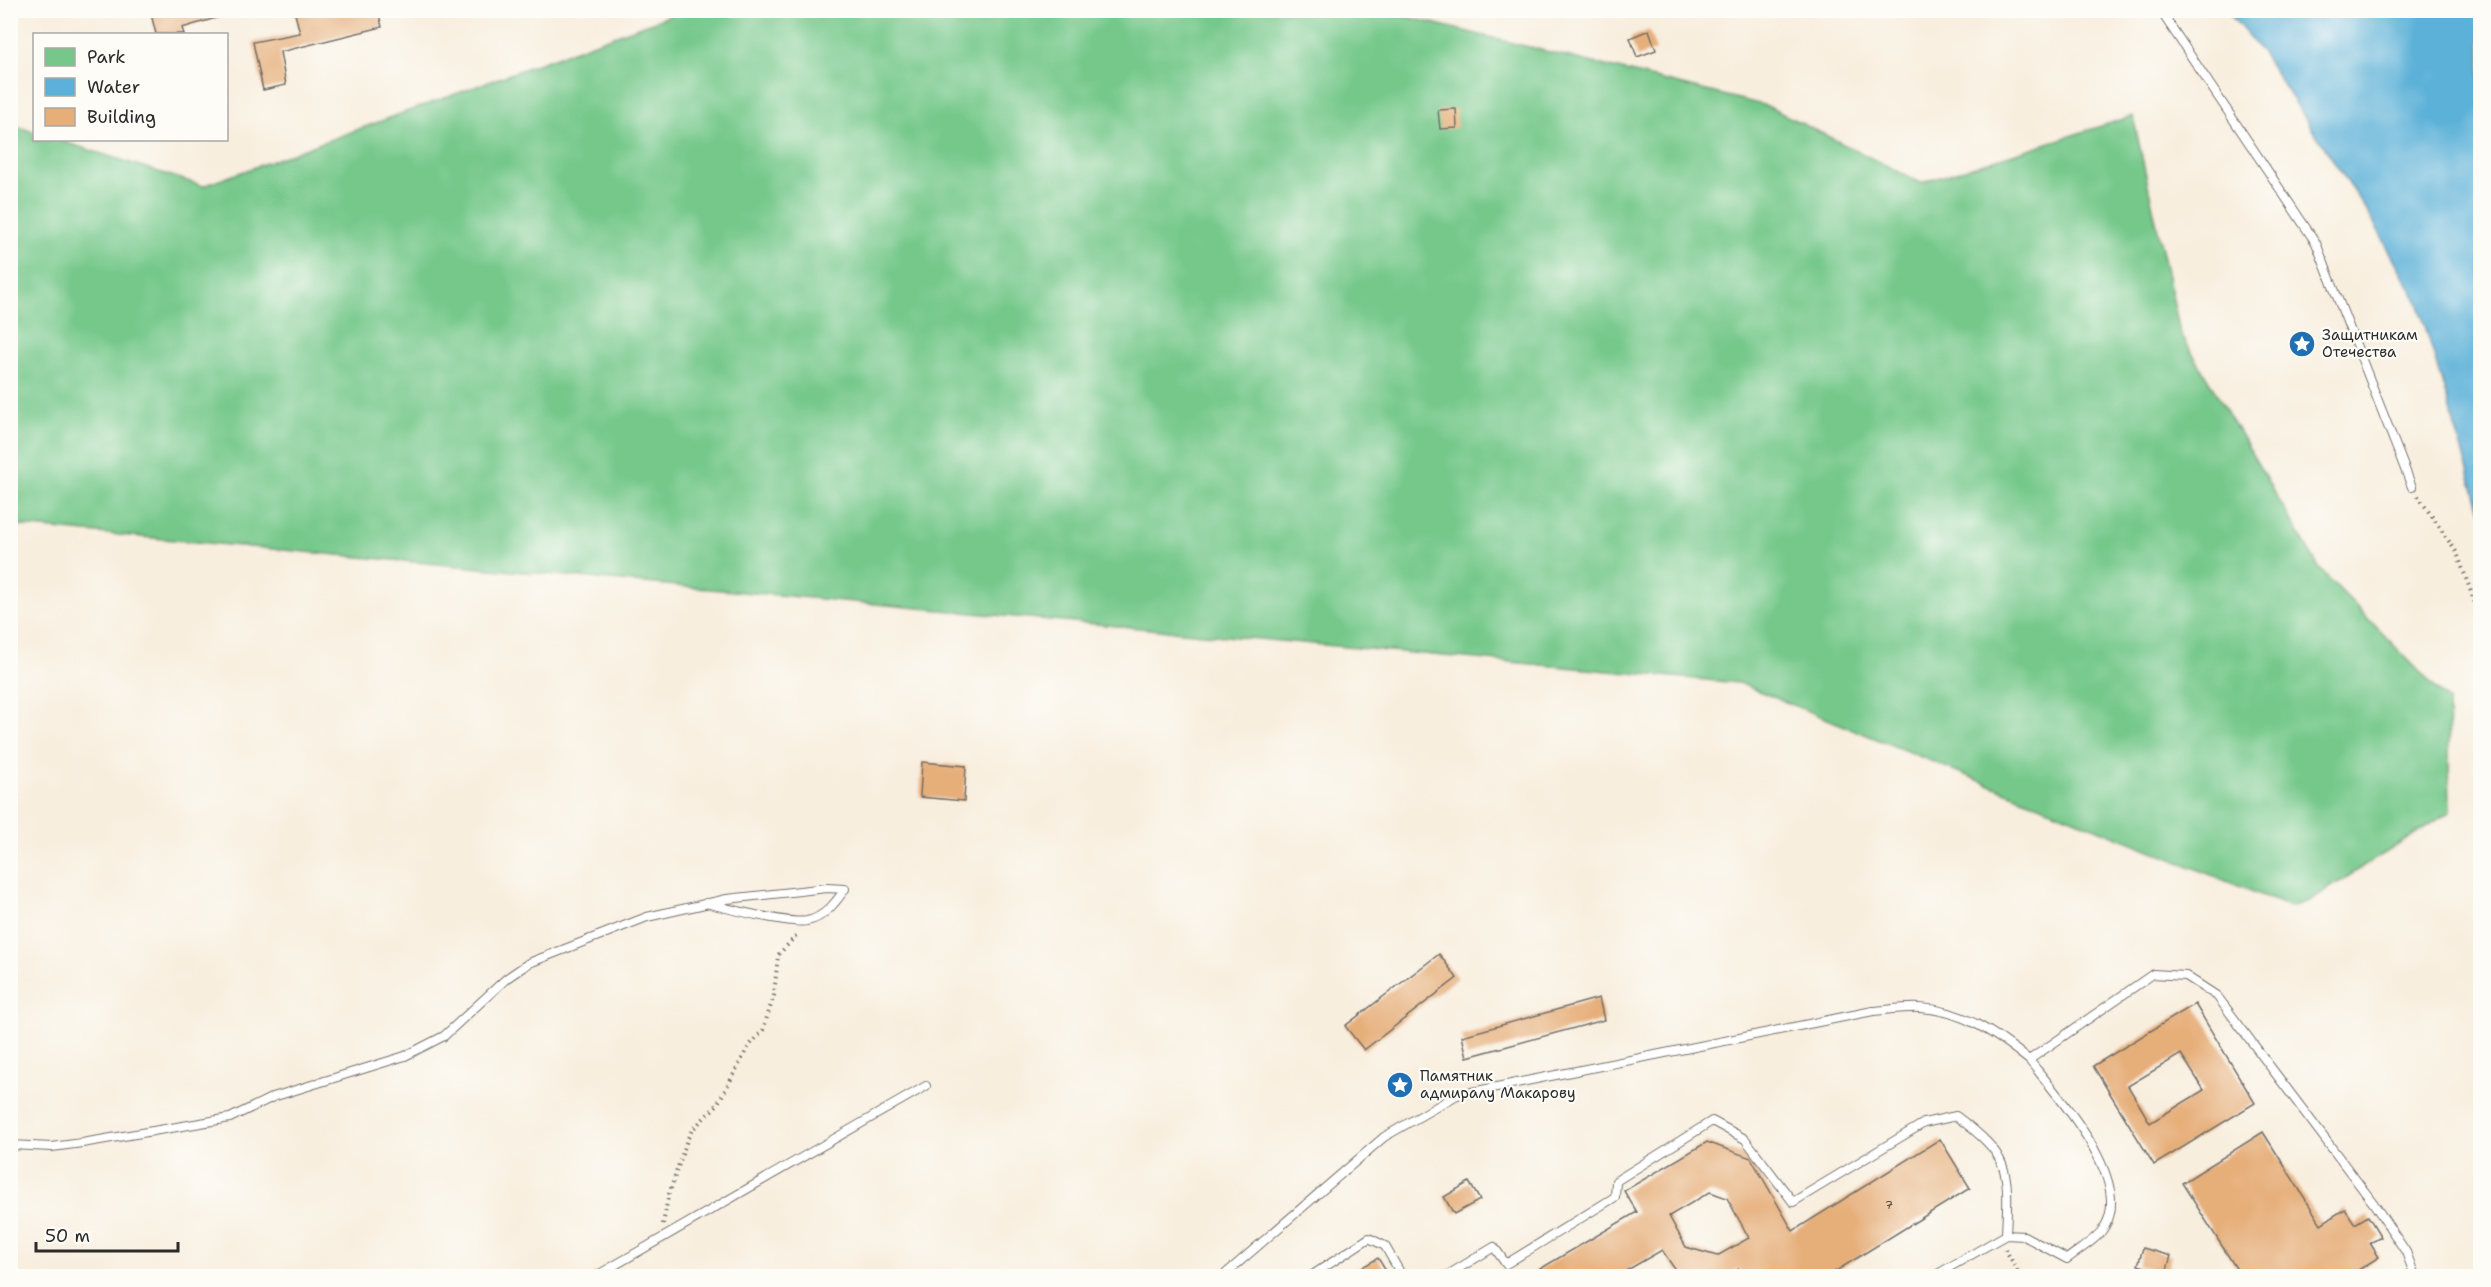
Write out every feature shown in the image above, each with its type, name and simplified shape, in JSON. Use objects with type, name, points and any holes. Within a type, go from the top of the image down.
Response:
[{"type":"lane","points":[[2160,10],[2316,243],[2412,487]]},
{"type":"lane","points":[[10,1145],[52,1147],[230,1118],[273,1097],[405,1056],[444,1036],[507,978],[529,963],[647,917],[706,903],[816,889],[845,889],[831,908],[807,921],[755,915],[706,903]]},
{"type":"lane","points":[[2029,1060],[2153,974],[2186,976],[2217,996],[2374,1204],[2406,1252],[2415,1276]]},
{"type":"lane","points":[[1223,1276],[1384,1137],[1457,1095],[1873,1011],[1921,1007],[1969,1019],[2001,1037],[2029,1060],[2064,1103],[2089,1140],[2109,1184],[2112,1210],[2104,1228],[2067,1259],[2024,1236],[2002,1237],[1934,1276]]},
{"type":"lane","points":[[596,1276],[926,1086]]},
{"type":"lane","points":[[1446,1276],[1494,1247],[1506,1264],[1615,1197],[1616,1181],[1712,1121],[1745,1139],[1793,1202],[1924,1123],[1956,1116],[1982,1135],[2003,1161],[2008,1191],[2002,1237]]},
{"type":"lane","points":[[1311,1276],[1369,1238],[1385,1246],[1402,1276]]},
{"type":"path","points":[[2412,487],[2457,553],[2481,617]]},
{"type":"path","points":[[667,1236],[663,1226],[668,1197],[687,1140],[692,1130],[717,1105],[749,1046],[763,1030],[774,995],[778,955],[807,921]]},
{"type":"path","points":[[2002,1237],[2021,1276]]},
{"type":"green space","points":[[685,10],[1384,11],[1767,106],[1921,183],[2133,116],[2180,332],[2319,568],[2448,701],[2450,812],[2309,901],[2290,907],[1739,683],[11,525],[10,124],[33,132],[33,141],[61,141],[203,186]]},
{"type":"water","points":[[2227,11],[2480,11],[2480,511],[2418,302],[2370,216],[2261,51]]},
{"type":"building","points":[[150,10],[225,10],[226,15],[182,28],[184,33],[156,33]]},
{"type":"building","points":[[294,10],[378,10],[382,27],[280,52],[286,85],[263,90],[253,42],[300,33]]},
{"type":"building","points":[[1649,30],[1656,50],[1637,57],[1630,38]]},
{"type":"building","points":[[1456,109],[1457,128],[1440,129],[1438,110]]},
{"type":"building","points":[[922,762],[966,766],[964,801],[920,797]]},
{"type":"building","points":[[1439,954],[1457,978],[1364,1050],[1345,1026]]},
{"type":"building","points":[[1599,998],[1604,1020],[1467,1057],[1462,1036]]},
{"type":"building","points":[[2195,1004],[2255,1103],[2154,1165],[2093,1066]],"holes":[[[2181,1054],[2204,1090],[2150,1123],[2128,1086]]]},
{"type":"building","points":[[2263,1132],[2321,1224],[2345,1209],[2355,1224],[2368,1216],[2381,1237],[2370,1243],[2379,1257],[2349,1276],[2241,1276],[2182,1183]]},
{"type":"building","points":[[1940,1139],[1970,1188],[1828,1276],[1744,1276],[1739,1269],[1725,1276],[1692,1276],[1676,1271],[1662,1250],[1617,1276],[1528,1276],[1637,1212],[1624,1191],[1707,1142],[1751,1158],[1793,1231]],"holes":[[[1710,1192],[1727,1198],[1749,1238],[1717,1256],[1686,1247],[1669,1216]]]},
{"type":"building","points":[[1469,1182],[1480,1200],[1454,1214],[1444,1197]]},
{"type":"building","points":[[2143,1248],[2171,1256],[2166,1273],[2138,1265]]},
{"type":"building","points":[[1378,1258],[1389,1276],[1347,1276]]},
{"type":"place","name":"Защитникам Отечества","points":[[2302,344]]},
{"type":"place","name":"Памятник адмиралу Макарову","points":[[1400,1085]]}]
